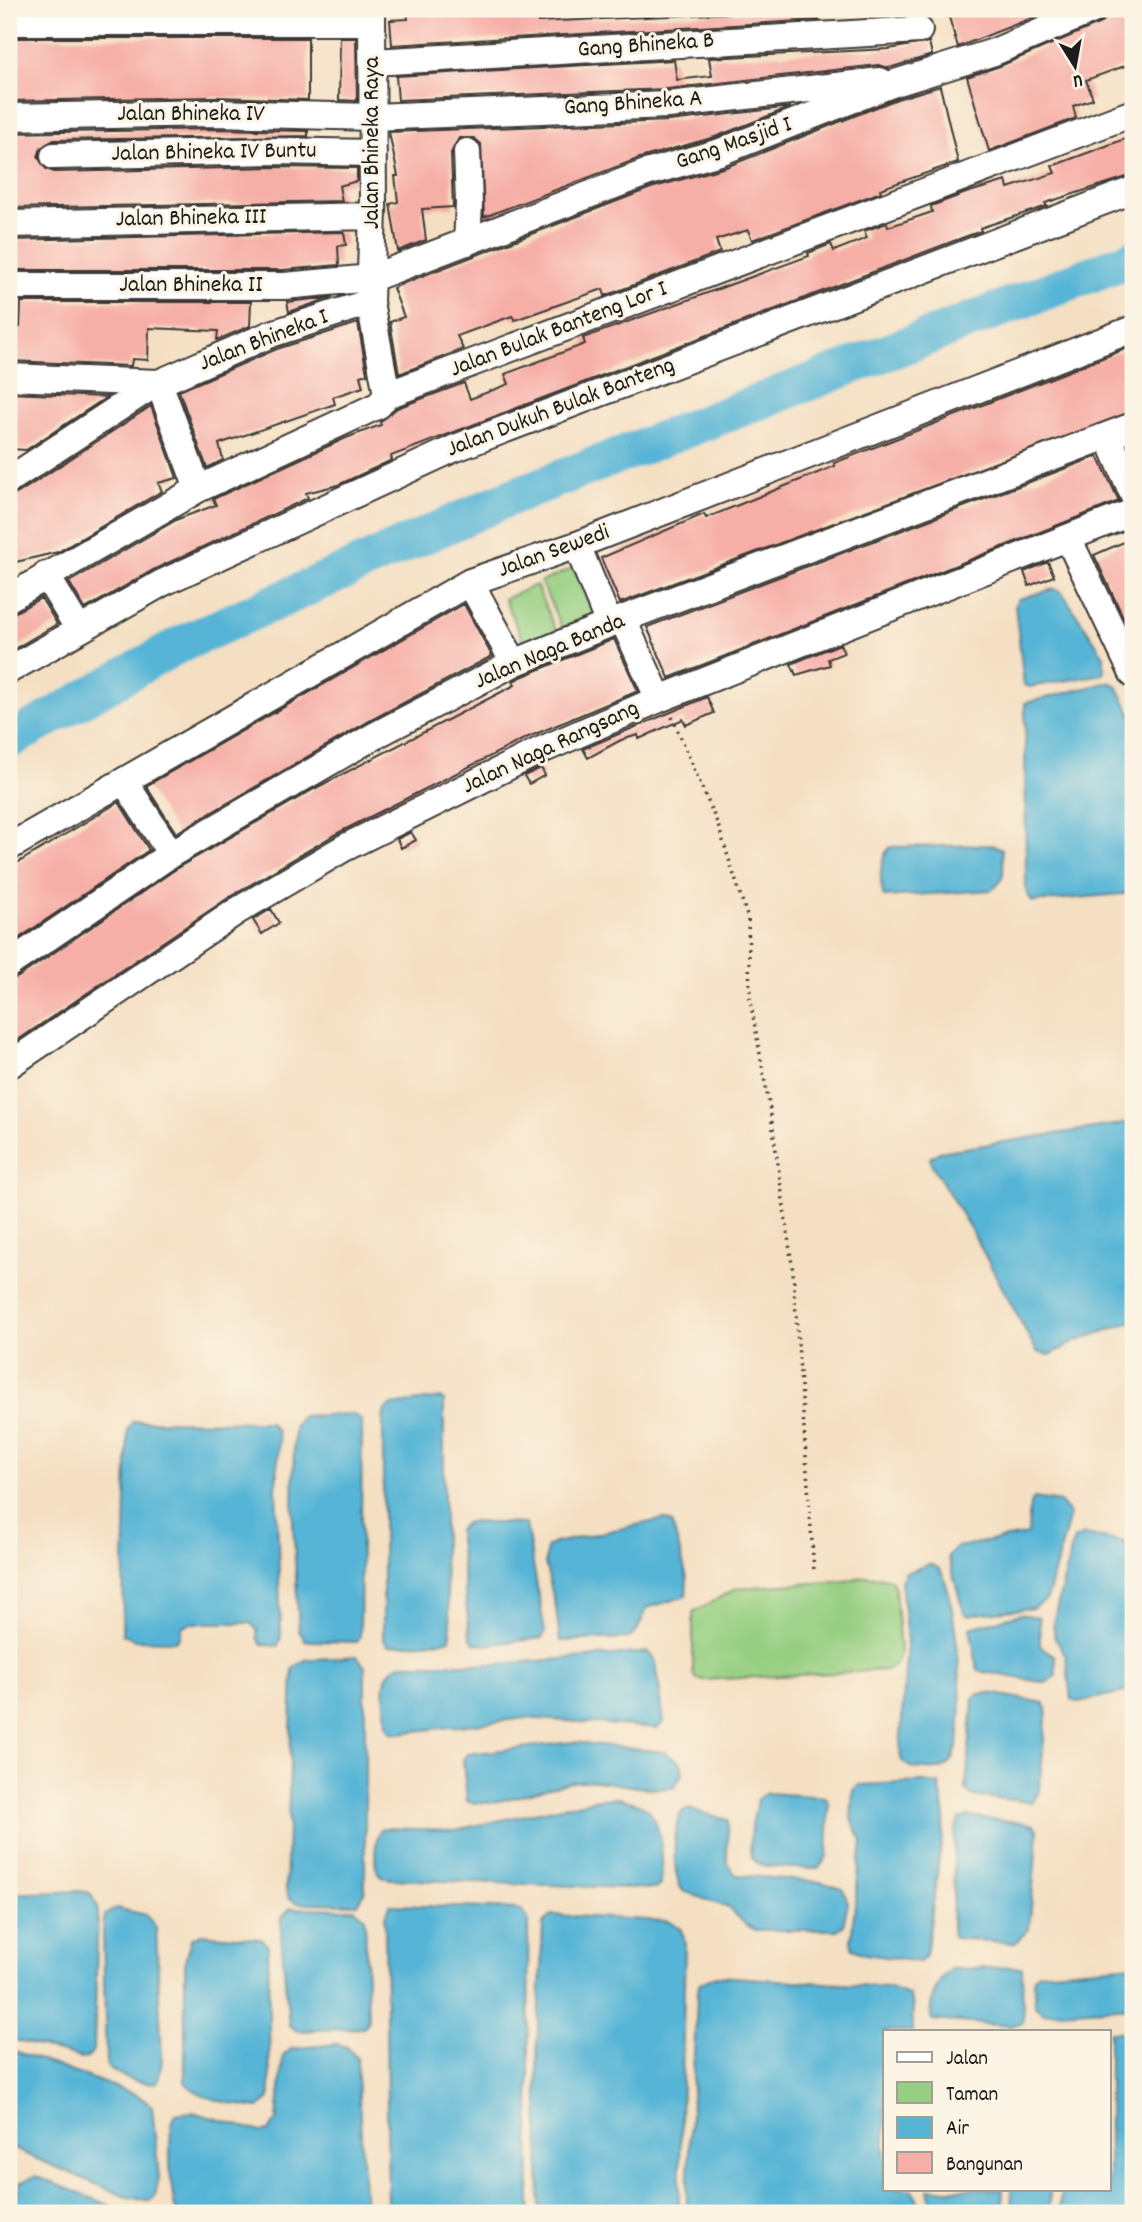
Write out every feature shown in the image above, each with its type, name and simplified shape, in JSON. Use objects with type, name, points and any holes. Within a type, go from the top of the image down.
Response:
[{"type":"street","name":"Gang Masjid I","points":[[371,290],[467,242],[646,173],[720,152],[892,84],[993,52],[1095,9]]},
{"type":"street","points":[[9,22],[372,16]]},
{"type":"street","name":"Jalan Bhineka Raya","points":[[372,16],[371,290],[387,395]]},
{"type":"street","name":"Gang Bhineka B","points":[[373,61],[919,30]]},
{"type":"street","name":"Gang Bhineka A","points":[[373,117],[668,105],[864,81],[892,84]]},
{"type":"street","name":"Jalan Bhineka IV","points":[[9,117],[214,113],[373,117]]},
{"type":"street","name":"Jalan Bulak Banteng Lor I","points":[[9,598],[198,489],[379,405],[387,395],[1133,113]]},
{"type":"street","name":"Jalan Bhineka IV Buntu","points":[[54,156],[272,151],[373,153]]},
{"type":"street","points":[[467,152],[467,242]]},
{"type":"street","name":"Jalan Dukuh Bulak Banteng","points":[[9,670],[78,628],[173,577],[453,449],[1133,190]]},
{"type":"street","name":"Jalan Bhineka III","points":[[9,224],[373,216]]},
{"type":"street","name":"Jalan Bhineka II","points":[[9,286],[284,286],[371,290]]},
{"type":"street","name":"Jalan Bhineka I","points":[[9,480],[40,463],[159,383],[371,290]]},
{"type":"street","name":"Jalan Sewedi","points":[[9,847],[470,582],[577,545],[1133,329]]},
{"type":"street","name":"Jalan Bhineka I","points":[[9,377],[159,383]]},
{"type":"street","points":[[159,383],[198,489]]},
{"type":"street","name":"Jalan Naga Banda","points":[[9,964],[170,854],[376,735],[514,663],[1133,426]]},
{"type":"street","points":[[1108,436],[1133,494]]},
{"type":"street","points":[[9,463],[40,463]]},
{"type":"street","name":"Jalan Naga Rangsang","points":[[9,1065],[237,911],[344,848],[539,751],[659,699],[1133,512]]},
{"type":"street","points":[[1068,538],[1133,674]]},
{"type":"street","points":[[577,545],[659,699]]},
{"type":"street","points":[[46,575],[78,628]]},
{"type":"street","points":[[470,582],[514,663]]},
{"type":"street","points":[[124,781],[170,854]]},
{"type":"path","points":[[659,699],[678,727],[718,825],[748,919],[750,999],[771,1115],[793,1272],[814,1571]]},
{"type":"green space","points":[[573,568],[597,621],[565,635],[541,582]]},
{"type":"green space","points":[[536,585],[559,638],[528,652],[504,599]]},
{"type":"green space","points":[[866,1576],[891,1579],[895,1588],[900,1653],[897,1663],[888,1670],[704,1680],[697,1679],[693,1673],[693,1612],[737,1588],[845,1581]]},
{"type":"water","points":[[1053,589],[1062,592],[1104,656],[1104,674],[1029,687],[1024,685],[1015,605],[1018,599]]},
{"type":"water","points":[[1109,682],[1117,686],[1133,718],[1133,893],[1032,902],[1026,891],[1025,703]]},
{"type":"water","points":[[992,845],[1002,849],[1003,867],[1000,882],[991,890],[884,897],[881,870],[890,847]]},
{"type":"water","points":[[1133,1122],[1133,1321],[1074,1342],[1050,1355],[1037,1352],[930,1158],[939,1152]]},
{"type":"water","points":[[440,1398],[444,1401],[444,1562],[450,1639],[388,1646],[383,1638],[383,1418],[385,1410],[392,1405]]},
{"type":"water","points":[[353,1414],[362,1421],[360,1638],[357,1642],[305,1640],[299,1631],[293,1523],[294,1427],[302,1416]]},
{"type":"water","points":[[133,1421],[269,1422],[277,1431],[281,1636],[278,1646],[262,1645],[257,1638],[257,1630],[251,1623],[189,1623],[182,1627],[180,1637],[175,1641],[134,1640],[122,1634],[128,1429]]},
{"type":"water","points":[[1034,1498],[1060,1502],[1070,1515],[1047,1599],[1033,1608],[968,1615],[964,1613],[948,1556],[957,1547],[1024,1535],[1028,1532],[1030,1504]]},
{"type":"water","points":[[664,1519],[672,1523],[687,1578],[686,1596],[647,1608],[636,1633],[629,1638],[560,1641],[556,1608],[545,1563],[547,1547]]},
{"type":"water","points":[[467,1522],[526,1524],[545,1632],[542,1638],[484,1645],[474,1643],[470,1637],[458,1530]]},
{"type":"water","points":[[1084,1535],[1125,1542],[1128,1546],[1128,1585],[1133,1593],[1133,1690],[1078,1702],[1071,1700],[1066,1656],[1055,1638],[1053,1623],[1074,1539]]},
{"type":"water","points":[[929,1564],[941,1571],[947,1588],[956,1640],[961,1701],[956,1750],[949,1764],[941,1769],[908,1766],[901,1759],[900,1750],[907,1641],[901,1581],[905,1573]]},
{"type":"water","points":[[1020,1614],[1039,1617],[1040,1646],[1055,1656],[1056,1675],[1046,1683],[978,1671],[970,1628]]},
{"type":"water","points":[[648,1652],[656,1662],[664,1722],[657,1728],[526,1718],[399,1733],[391,1732],[387,1727],[384,1699],[386,1681],[394,1668],[402,1664],[499,1664]]},
{"type":"water","points":[[357,1656],[365,1667],[365,1891],[358,1904],[298,1903],[289,1898],[286,1891],[293,1668],[305,1660]]},
{"type":"water","points":[[990,1693],[1044,1703],[1047,1709],[1039,1791],[1033,1802],[971,1796],[966,1789],[973,1699],[977,1694]]},
{"type":"water","points":[[573,1742],[664,1752],[681,1763],[683,1773],[674,1787],[661,1789],[585,1781],[562,1784],[503,1800],[476,1803],[467,1801],[463,1760],[467,1754]]},
{"type":"water","points":[[924,1782],[939,1784],[945,1815],[926,1955],[920,1962],[865,1954],[853,1949],[851,1941],[862,1841],[851,1819],[853,1790],[859,1785]]},
{"type":"water","points":[[767,1793],[825,1797],[829,1803],[827,1857],[818,1869],[776,1867],[755,1861],[750,1842],[752,1825],[757,1800]]},
{"type":"water","points":[[619,1798],[646,1808],[656,1823],[661,1844],[662,1867],[660,1885],[655,1889],[391,1879],[382,1877],[376,1865],[375,1851],[382,1828],[455,1830],[599,1799]]},
{"type":"water","points":[[689,1809],[728,1820],[727,1863],[736,1875],[821,1882],[843,1889],[848,1902],[843,1926],[837,1930],[756,1930],[746,1925],[729,1908],[683,1891],[675,1863],[675,1839],[682,1811]]},
{"type":"water","points":[[967,1816],[1026,1823],[1034,1825],[1038,1831],[1029,1929],[1015,1943],[954,1938],[952,1933],[955,1830],[959,1819]]},
{"type":"water","points":[[80,1891],[90,1893],[98,1907],[94,2048],[89,2057],[82,2058],[14,2040],[9,2034],[9,1894]]},
{"type":"water","points":[[390,1905],[518,1909],[523,1911],[528,1919],[530,2213],[388,2213],[385,1919]]},
{"type":"water","points":[[116,1908],[146,1915],[156,1928],[162,2060],[158,2082],[130,2079],[116,2073],[106,2064],[103,1930],[105,1915]]},
{"type":"water","points":[[290,1908],[355,1909],[365,1918],[368,2020],[363,2028],[297,2031],[289,2025],[281,1919]]},
{"type":"water","points":[[552,1915],[666,1921],[677,1926],[683,1934],[685,1942],[679,2213],[540,2213],[537,2050],[543,1924]]},
{"type":"water","points":[[201,1934],[261,1939],[268,1946],[270,2093],[268,2100],[258,2108],[209,2097],[185,2082],[185,1961],[191,1939]]},
{"type":"water","points":[[1133,1965],[1133,2007],[1044,2013],[1035,2006],[1034,1978],[1038,1973]]},
{"type":"water","points":[[1022,1967],[1023,2022],[1011,2026],[932,2020],[931,2007],[935,1992],[951,1969]]},
{"type":"water","points":[[716,1976],[887,1987],[909,1995],[913,2007],[912,2030],[883,2030],[883,2190],[912,2190],[921,2206],[921,2213],[686,2213],[699,1984]]},
{"type":"water","points":[[1110,2032],[1133,2032],[1133,2213],[1060,2213],[1061,2190],[1110,2190]]},
{"type":"water","points":[[336,2044],[347,2047],[357,2058],[365,2213],[177,2213],[172,2193],[170,2163],[171,2133],[176,2114],[193,2112],[261,2132],[269,2131],[277,2120],[283,2056],[291,2049]]},
{"type":"water","points":[[9,2049],[137,2095],[152,2106],[159,2178],[155,2197],[148,2201],[124,2196],[9,2147]]},
{"type":"water","points":[[35,2176],[130,2213],[19,2213],[15,2203],[20,2183]]},
{"type":"water","points":[[928,2190],[1003,2190],[1002,2213],[932,2213]]},
{"type":"water","points":[[1012,2190],[1050,2190],[1050,2213],[1011,2213]]},
{"type":"building","points":[[429,9],[538,9],[538,22],[818,9],[819,20],[392,45],[390,20],[408,19],[407,12],[429,12]]},
{"type":"building","points":[[966,9],[1055,9],[958,47],[948,14],[967,11]]},
{"type":"building","points":[[1129,9],[1133,19],[1133,63],[1086,80],[1093,99],[1073,106],[1076,118],[989,151],[967,77],[1000,66],[1101,23],[1109,15]]},
{"type":"building","points":[[12,38],[308,38],[308,100],[214,97],[9,101]]},
{"type":"building","points":[[340,38],[356,38],[357,101],[339,100]]},
{"type":"building","points":[[929,42],[932,55],[889,68],[878,65],[667,89],[398,100],[396,76],[674,60],[677,80],[712,76],[709,58],[889,49]]},
{"type":"building","points":[[940,86],[958,162],[880,189],[881,192],[752,240],[748,230],[716,240],[720,252],[605,296],[603,289],[515,320],[512,316],[457,336],[463,349],[399,374],[390,322],[404,317],[393,288],[651,188],[726,167],[897,99]]},
{"type":"building","points":[[791,107],[715,137],[640,158],[484,217],[481,144],[474,138],[459,138],[451,153],[453,207],[422,209],[426,240],[398,251],[390,204],[398,202],[395,176],[398,176],[389,132],[669,121]]},
{"type":"building","points":[[214,129],[308,131],[308,136],[54,140],[41,148],[38,157],[46,169],[54,172],[272,167],[357,168],[357,181],[339,186],[342,201],[9,208],[9,133]]},
{"type":"building","points":[[1133,136],[1133,175],[1045,203],[1047,206],[980,228],[981,231],[391,456],[392,460],[338,485],[306,493],[308,498],[155,569],[85,609],[69,582],[178,519],[216,505],[213,499],[346,438],[381,425],[380,422],[397,408],[464,383],[470,399],[509,384],[505,374],[585,344],[583,338],[809,256],[808,253],[831,244],[834,251],[867,238],[864,231],[887,223],[888,227],[932,212],[931,206],[966,193],[1006,181],[1008,188],[1055,173],[1052,166]]},
{"type":"building","points":[[344,232],[346,245],[338,246],[339,265],[283,270],[9,270],[9,240]]},
{"type":"building","points":[[333,297],[289,312],[287,302]]},
{"type":"building","points":[[21,302],[251,302],[250,326],[217,340],[218,331],[149,328],[148,360],[132,359],[131,366],[9,361],[9,326],[20,327]]},
{"type":"building","points":[[358,323],[367,374],[360,376],[363,387],[333,397],[335,404],[219,444],[223,460],[207,468],[179,391],[277,349]]},
{"type":"building","points":[[1133,346],[1133,411],[620,603],[601,558],[704,514],[706,518],[835,466],[834,463]]},
{"type":"building","points":[[9,393],[107,397],[26,450],[11,449],[13,401],[9,401]]},
{"type":"building","points":[[151,406],[177,478],[158,483],[162,491],[58,552],[16,562],[9,532],[9,496],[18,493]]},
{"type":"building","points":[[1098,456],[1119,501],[669,678],[647,627]]},
{"type":"building","points":[[1133,538],[1133,638],[1094,555]]},
{"type":"building","points":[[1048,562],[1054,576],[1029,586],[1024,572]]},
{"type":"building","points":[[41,598],[57,624],[9,652],[9,616]]},
{"type":"building","points":[[464,604],[492,656],[369,721],[176,833],[146,786]]},
{"type":"building","points":[[614,639],[638,691],[526,738],[336,834],[228,898],[9,1046],[9,980],[18,977],[179,867],[314,789],[515,685],[513,681],[521,677]]},
{"type":"building","points":[[840,644],[844,653],[828,659],[830,665],[796,675],[791,664]]},
{"type":"building","points":[[707,697],[714,713],[686,725],[683,719],[639,739],[638,735],[621,740],[588,758],[583,749]]},
{"type":"building","points":[[541,768],[545,775],[529,784],[524,776]]},
{"type":"building","points":[[119,802],[149,850],[9,945],[9,868]]},
{"type":"building","points":[[411,832],[416,840],[401,848],[397,839]]},
{"type":"building","points":[[271,909],[279,923],[262,934],[253,920]]},
{"type":"waterway","points":[[9,741],[177,646],[511,497],[1133,258]]}]
